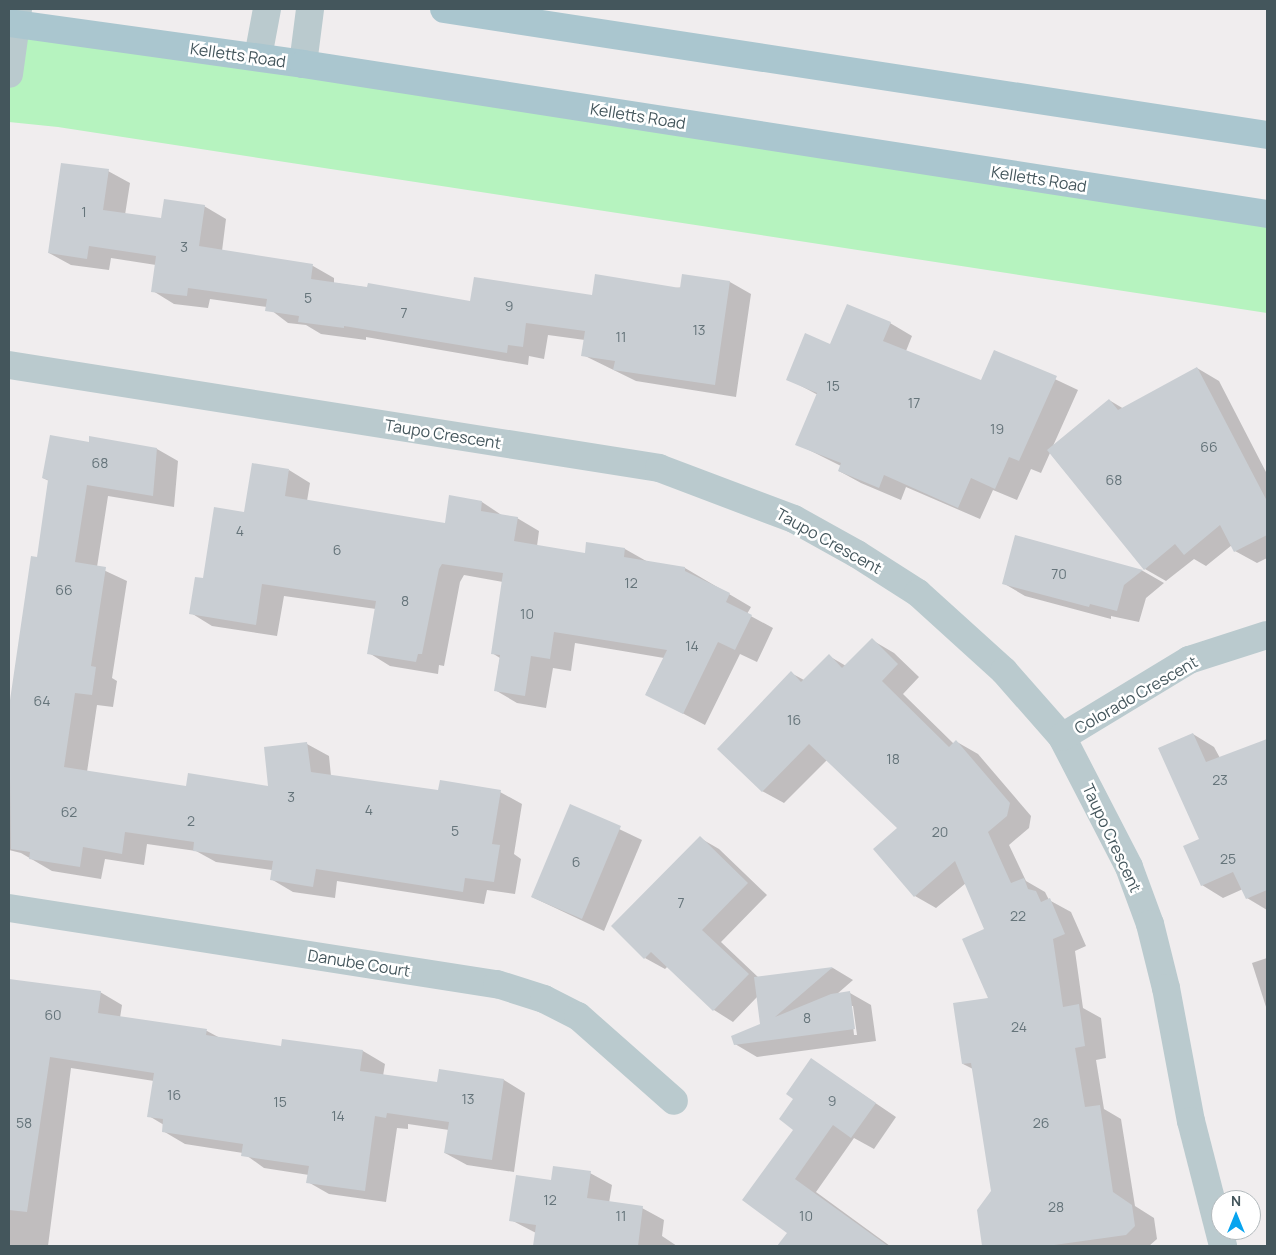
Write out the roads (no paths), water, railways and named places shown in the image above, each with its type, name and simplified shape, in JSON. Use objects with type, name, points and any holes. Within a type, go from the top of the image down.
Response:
[{"type":"main road","points":[[444,9],[1267,135]]},
{"type":"main road","name":"Kelletts Road","points":[[14,19],[1267,214]]},
{"type":"street","points":[[258,57],[267,9]]},
{"type":"street","points":[[303,64],[310,9]]},
{"type":"street","points":[[9,74],[14,19]]},
{"type":"street","name":"Taupo Crescent","points":[[9,365],[659,468],[730,492],[794,519],[857,554],[918,594],[1004,671],[1062,737],[1129,867],[1150,924],[1176,1035],[1191,1121],[1223,1246]]},
{"type":"street","name":"Colorado Crescent","points":[[1062,737],[1189,660],[1267,635]]},
{"type":"street","name":"Danube Court","points":[[9,908],[497,984],[544,999],[578,1016],[674,1101]]}]
